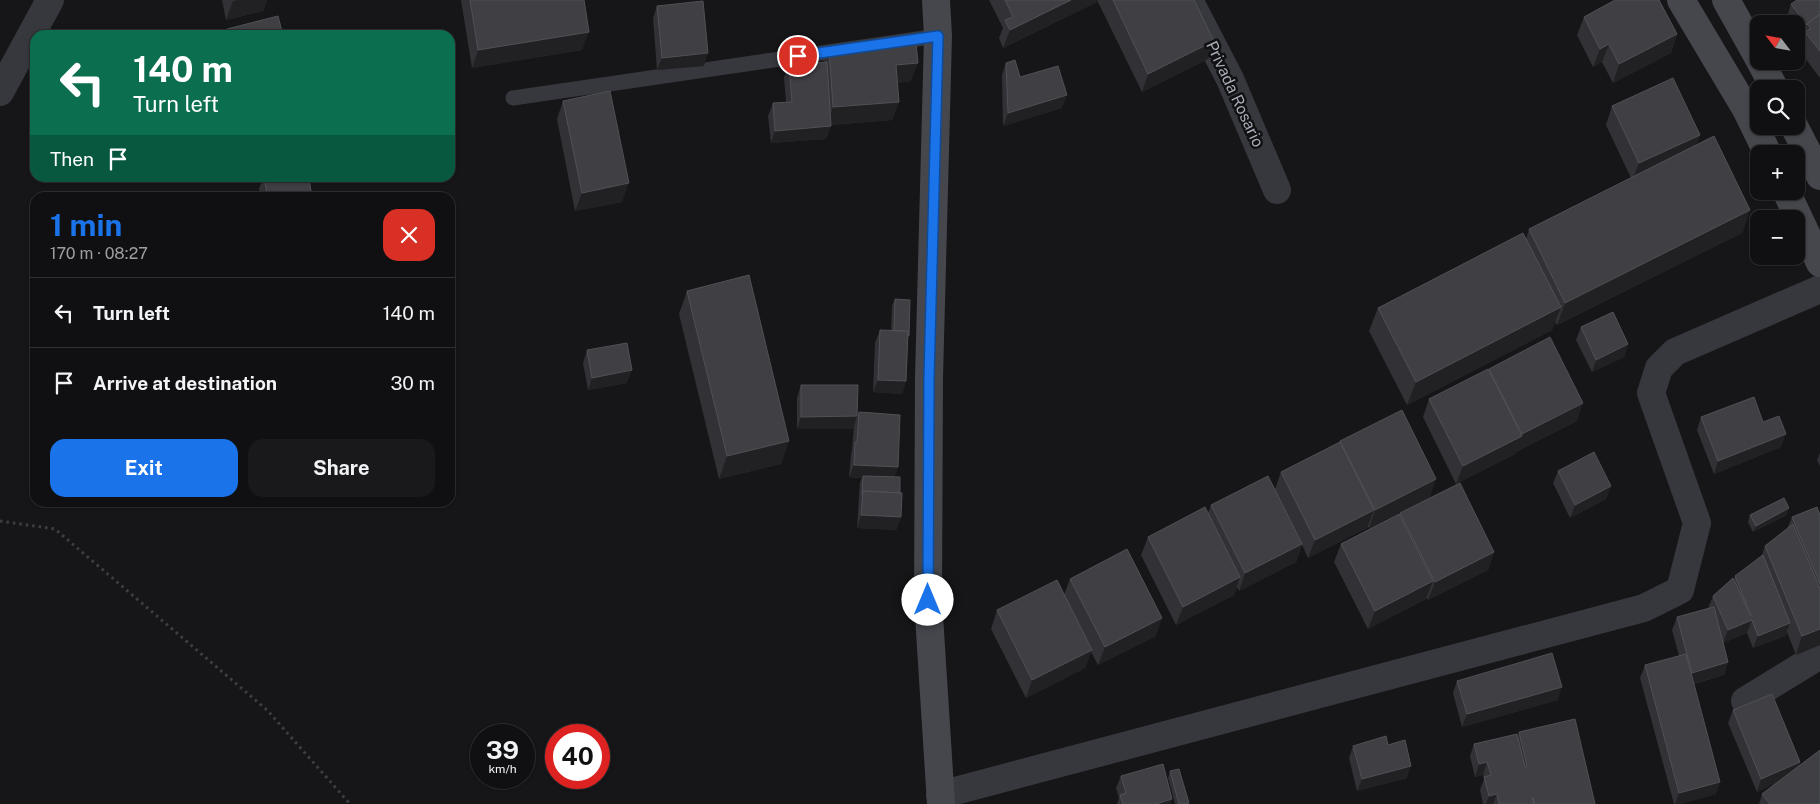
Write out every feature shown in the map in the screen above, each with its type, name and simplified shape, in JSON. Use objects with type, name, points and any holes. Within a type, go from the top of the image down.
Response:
[{"type":"street","points":[[34,30],[50,0]]},
{"type":"street","points":[[936,0],[938,36],[929,378],[928,600],[941,800],[1644,608],[1680,590],[1697,523],[1651,393],[1659,368],[1675,352],[1820,289]]},
{"type":"street","name":"Privada Rosario","points":[[1189,0],[1230,79],[1277,190]]},
{"type":"street","points":[[1681,0],[1746,108],[1764,145]]},
{"type":"street","points":[[1733,3],[1750,40]]},
{"type":"street","points":[[0,92],[30,37]]},
{"type":"street","points":[[1799,135],[1820,176]]},
{"type":"street","points":[[1790,200],[1820,264]]},
{"type":"street","points":[[1745,700],[1820,655]]},
{"type":"lane","points":[[513,98],[938,36]]},
{"type":"path","points":[[0,521],[55,529],[267,710],[350,804]]},
{"type":"building","points":[[470,0],[584,0],[589,32],[478,50]]},
{"type":"building","points":[[1005,0],[1071,0],[1010,30],[1005,20],[1013,17]]},
{"type":"building","points":[[1113,0],[1194,0],[1214,41],[1148,74]]},
{"type":"building","points":[[1615,0],[1659,0],[1677,34],[1619,64],[1609,44],[1600,49],[1584,17]]},
{"type":"building","points":[[1797,0],[1820,0],[1820,14],[1807,25],[1805,15],[1799,15],[1791,4]]},
{"type":"building","points":[[703,1],[708,53],[662,58],[657,6]]},
{"type":"building","points":[[1820,14],[1820,51],[1805,32],[1811,28],[1807,24]]},
{"type":"building","points":[[278,16],[282,30],[227,30]]},
{"type":"building","points":[[916,43],[918,63],[896,65],[899,102],[833,107],[829,50]]},
{"type":"building","points":[[1015,60],[1020,77],[1058,66],[1067,95],[1008,113],[1006,63]]},
{"type":"building","points":[[827,62],[831,126],[775,131],[773,103],[792,102],[789,65]]},
{"type":"building","points":[[1673,78],[1700,135],[1639,163],[1612,106]]},
{"type":"building","points":[[610,91],[629,183],[582,193],[563,101]]},
{"type":"building","points":[[1714,136],[1750,210],[1565,303],[1529,229]]},
{"type":"building","points":[[265,182],[310,182],[311,192],[267,192]]},
{"type":"building","points":[[1523,233],[1561,307],[1416,382],[1378,308]]},
{"type":"building","points":[[749,275],[789,441],[727,456],[687,291]]},
{"type":"building","points":[[895,299],[910,300],[909,336],[908,331],[894,331]]},
{"type":"building","points":[[1613,312],[1628,344],[1596,360],[1581,327]]},
{"type":"building","points":[[880,330],[908,331],[906,381],[878,380]]},
{"type":"building","points":[[1550,337],[1583,403],[1522,434],[1489,369]]},
{"type":"building","points":[[627,343],[632,370],[592,378],[587,350]]},
{"type":"building","points":[[1488,369],[1522,436],[1463,466],[1429,399]]},
{"type":"building","points":[[801,385],[858,385],[857,416],[801,417]]},
{"type":"building","points":[[1754,397],[1763,422],[1779,416],[1786,434],[1718,461],[1701,417]]},
{"type":"building","points":[[1402,410],[1436,479],[1375,510],[1340,441]]},
{"type":"building","points":[[859,412],[900,415],[898,467],[854,465]]},
{"type":"building","points":[[1340,442],[1374,510],[1315,540],[1281,472]]},
{"type":"building","points":[[1594,452],[1611,486],[1575,505],[1558,471]]},
{"type":"building","points":[[863,476],[900,477],[900,493],[863,491],[862,494]]},
{"type":"building","points":[[1268,476],[1302,544],[1245,573],[1211,505]]},
{"type":"building","points":[[1460,483],[1494,552],[1435,582],[1400,513]]},
{"type":"building","points":[[863,491],[902,493],[901,517],[861,515]]},
{"type":"building","points":[[1784,498],[1789,508],[1756,526],[1750,515]]},
{"type":"building","points":[[1205,507],[1240,577],[1183,607],[1148,537]]},
{"type":"building","points":[[1817,507],[1820,515],[1820,584],[1792,517]]},
{"type":"building","points":[[1399,514],[1433,581],[1375,611],[1341,544]]},
{"type":"building","points":[[1793,524],[1820,589],[1820,629],[1802,636],[1765,546]]},
{"type":"building","points":[[1127,549],[1162,618],[1105,647],[1070,579]]},
{"type":"building","points":[[1763,555],[1790,623],[1758,636],[1752,620],[1728,630],[1713,596],[1733,578],[1751,616],[1735,576]]},
{"type":"building","points":[[1057,580],[1092,650],[1032,680],[997,610]]},
{"type":"building","points":[[1714,607],[1728,662],[1692,673],[1677,617]]},
{"type":"building","points":[[1552,653],[1562,687],[1467,714],[1457,681]]},
{"type":"building","points":[[1686,654],[1720,782],[1679,793],[1645,665]]},
{"type":"building","points":[[1772,694],[1800,762],[1761,779],[1733,710]]},
{"type":"building","points":[[1575,719],[1595,804],[1535,804],[1532,798],[1534,804],[1499,804],[1497,794],[1489,796],[1484,777],[1491,775],[1487,762],[1479,764],[1474,744],[1517,734],[1525,767],[1527,766],[1519,732]]},
{"type":"building","points":[[1386,736],[1388,745],[1405,740],[1411,766],[1362,779],[1353,746]]},
{"type":"building","points":[[1820,750],[1820,803],[1770,804],[1762,794]]},
{"type":"building","points":[[1163,764],[1172,799],[1156,804],[1123,804],[1120,795],[1126,793],[1121,776]]},
{"type":"building","points":[[1179,769],[1189,803],[1185,804],[1179,804],[1170,771]]},
{"type":"route","points":[[798,56],[938,36],[929,378],[928,600]]}]
